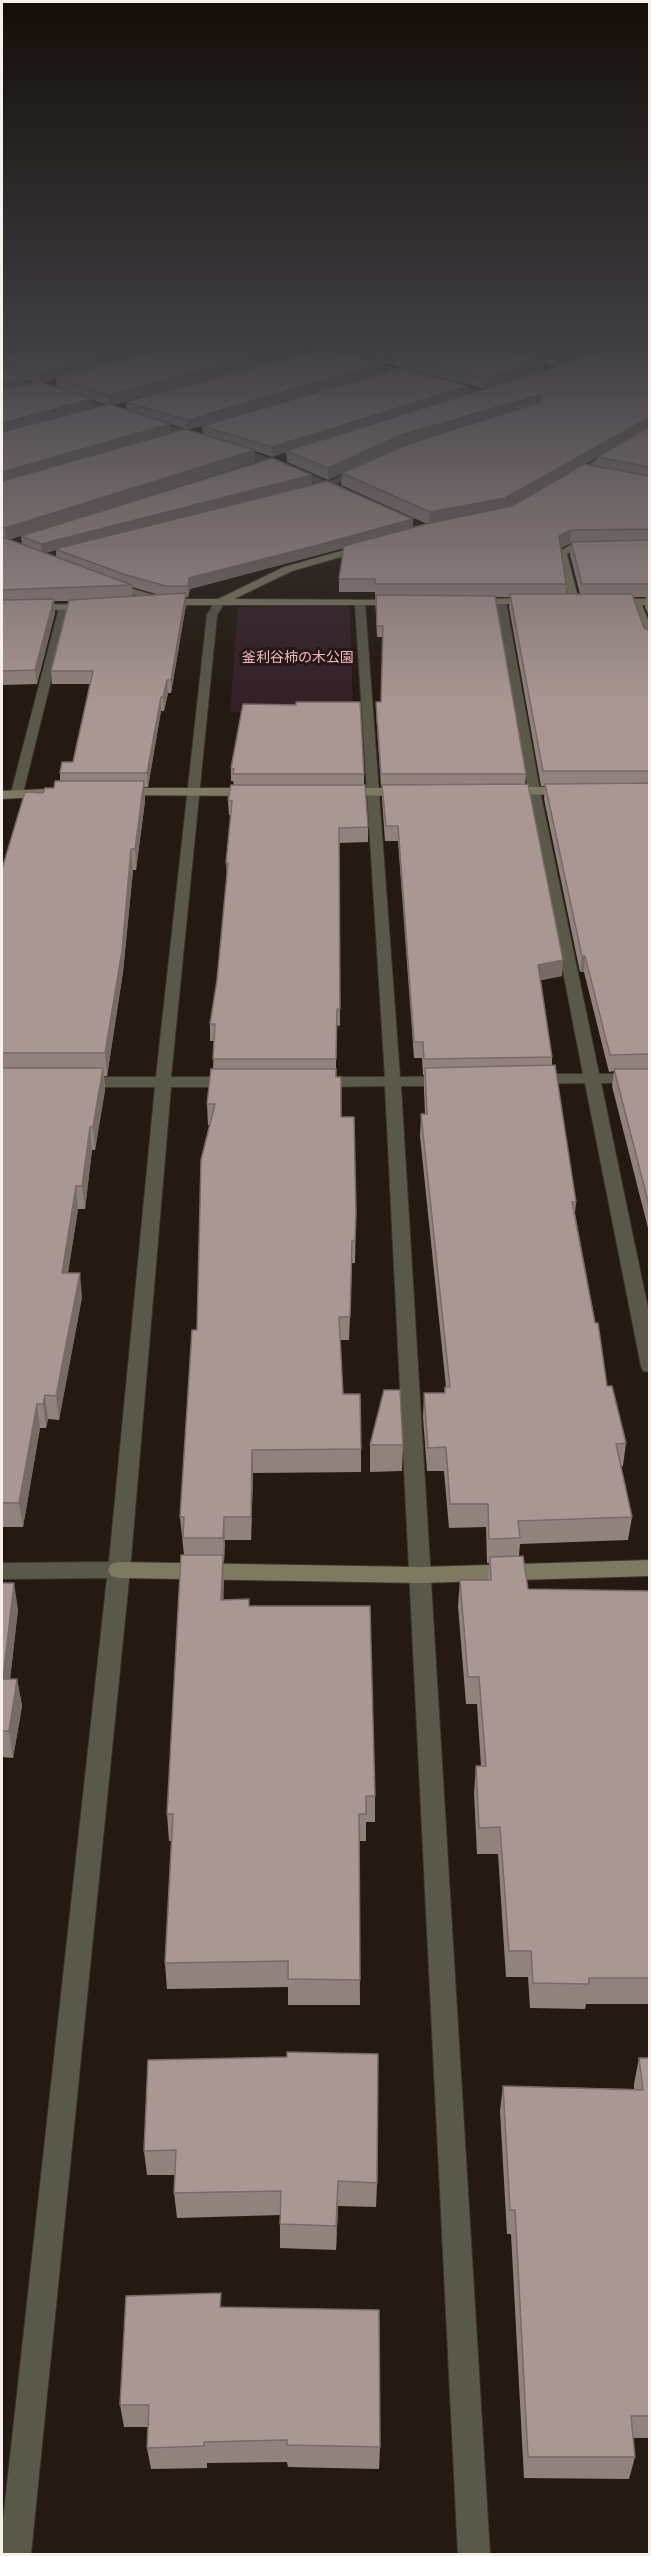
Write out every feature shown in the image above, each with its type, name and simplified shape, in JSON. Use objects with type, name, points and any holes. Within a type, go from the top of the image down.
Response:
[{"type":"street","points":[[253,470],[269,464]]},
{"type":"street","points":[[280,464],[338,489]]},
{"type":"street","points":[[565,481],[594,464]]},
{"type":"street","points":[[305,491],[328,485],[371,465]]},
{"type":"street","points":[[583,471],[594,473]]},
{"type":"street","points":[[15,2554],[119,1570],[163,1082],[212,615],[220,602],[288,569],[374,545]]},
{"type":"street","points":[[604,548],[570,548],[562,553],[579,601],[650,602]]},
{"type":"street","points":[[102,582],[166,602]]},
{"type":"street","points":[[466,602],[543,601]]},
{"type":"street","points":[[133,604],[166,602],[407,603]]},
{"type":"street","points":[[501,602],[534,791],[650,1366]]},
{"type":"street","points":[[636,602],[650,641]]},
{"type":"street","points":[[360,603],[393,1083],[474,2554]]},
{"type":"street","points":[[2,608],[100,607]]},
{"type":"street","points":[[16,793],[64,608]]},
{"type":"street","points":[[488,791],[580,791]]},
{"type":"street","points":[[2,795],[87,792]]},
{"type":"street","points":[[111,792],[266,792]]},
{"type":"street","points":[[326,792],[419,792]]},
{"type":"street","points":[[523,1080],[650,1078]]},
{"type":"street","points":[[301,1082],[464,1081]]},
{"type":"street","points":[[70,1083],[255,1082]]},
{"type":"street","points":[[2,1571],[119,1570],[420,1575],[650,1568]]},
{"type":"green space","name":"釜利谷柿の木公園","points":[[345,606],[350,610],[353,709],[230,712],[238,607]]},
{"type":"building","points":[[2,464],[29,464],[2,472]]},
{"type":"building","points":[[61,464],[209,464],[5,528],[2,527],[2,481]]},
{"type":"building","points":[[252,464],[287,464],[312,475],[41,544],[21,536]]},
{"type":"building","points":[[319,464],[336,464],[328,468]]},
{"type":"building","points":[[362,464],[565,464],[505,498],[430,512],[342,473]]},
{"type":"building","points":[[584,464],[650,476],[650,529],[571,530],[559,536],[566,584],[375,584],[375,579],[339,579],[344,546],[430,523],[512,506]]},
{"type":"building","points":[[327,481],[413,519],[189,578],[188,586],[166,586],[126,575],[55,549]]},
{"type":"building","points":[[5,538],[132,585],[2,590],[2,539]]},
{"type":"building","points":[[650,540],[650,584],[582,584],[571,542]]},
{"type":"building","points":[[186,593],[171,680],[167,680],[163,697],[161,697],[147,773],[60,773],[62,762],[73,762],[93,671],[51,671],[69,600]]},
{"type":"building","points":[[510,594],[632,594],[644,628],[650,631],[650,771],[543,771]]},
{"type":"building","points":[[376,595],[495,596],[526,774],[381,774],[376,702],[381,702],[383,626],[377,626]]},
{"type":"building","points":[[54,599],[35,670],[2,671],[2,600]]},
{"type":"building","points":[[296,702],[360,702],[364,774],[233,774],[234,769],[231,768],[243,704],[296,705]]},
{"type":"building","points":[[55,781],[144,781],[135,849],[131,849],[122,951],[105,1053],[2,1053],[2,869],[25,792],[43,793],[45,788],[54,788]]},
{"type":"building","points":[[650,783],[650,1054],[610,1055],[585,956],[582,956],[545,784]]},
{"type":"building","points":[[528,784],[563,960],[538,965],[552,1057],[424,1059],[423,1042],[414,1042],[398,826],[386,826],[382,785]]},
{"type":"building","points":[[231,785],[365,785],[368,827],[339,828],[340,1009],[337,1009],[336,1059],[213,1059],[215,1024],[210,1024],[217,980],[228,863],[226,863],[232,801],[228,800]]},
{"type":"building","points":[[555,1065],[576,1202],[572,1202],[595,1323],[598,1323],[607,1386],[612,1386],[626,1443],[616,1444],[632,1517],[518,1521],[520,1538],[489,1539],[488,1504],[450,1504],[446,1447],[428,1448],[424,1393],[445,1393],[445,1387],[450,1387],[421,1114],[427,1114],[425,1068]]},
{"type":"building","points":[[2,1068],[103,1068],[93,1127],[90,1127],[82,1186],[76,1186],[62,1273],[80,1273],[56,1396],[45,1395],[43,1404],[37,1404],[19,1503],[2,1503]]},
{"type":"building","points":[[211,1069],[336,1069],[336,1077],[341,1077],[341,1117],[354,1117],[356,1213],[355,1240],[352,1241],[350,1317],[339,1317],[343,1394],[360,1394],[361,1449],[252,1450],[251,1517],[224,1517],[223,1538],[183,1538],[184,1517],[180,1517],[192,1330],[197,1330],[201,1160],[215,1104],[207,1104]]},
{"type":"building","points":[[614,1069],[650,1069],[650,1209]]},
{"type":"building","points":[[384,1390],[400,1390],[403,1445],[370,1445]]},
{"type":"building","points":[[181,1555],[223,1555],[221,1600],[249,1599],[249,1606],[370,1606],[375,1796],[366,1796],[366,1814],[359,1814],[360,1980],[288,1979],[288,1961],[165,1963],[173,1814],[167,1814]]},
{"type":"building","points":[[523,1556],[528,1589],[650,1591],[650,1978],[589,1978],[589,1984],[533,1983],[531,1951],[509,1951],[500,1827],[479,1828],[476,1766],[486,1766],[479,1677],[468,1677],[460,1580],[491,1580],[490,1557]]},
{"type":"building","points":[[2,1583],[14,1583],[3,1679],[17,1679],[9,1731],[2,1731]]},
{"type":"building","points":[[287,2052],[378,2054],[377,2183],[338,2181],[336,2226],[280,2224],[281,2191],[174,2193],[176,2150],[144,2151],[148,2060],[287,2057]]},
{"type":"building","points":[[639,2058],[650,2058],[650,2416],[631,2416],[635,2457],[528,2457],[515,2210],[510,2210],[503,2086],[643,2090]]},
{"type":"building","points":[[221,2293],[220,2307],[379,2310],[380,2447],[287,2445],[287,2440],[204,2442],[204,2446],[147,2448],[149,2405],[120,2405],[126,2296]]}]
